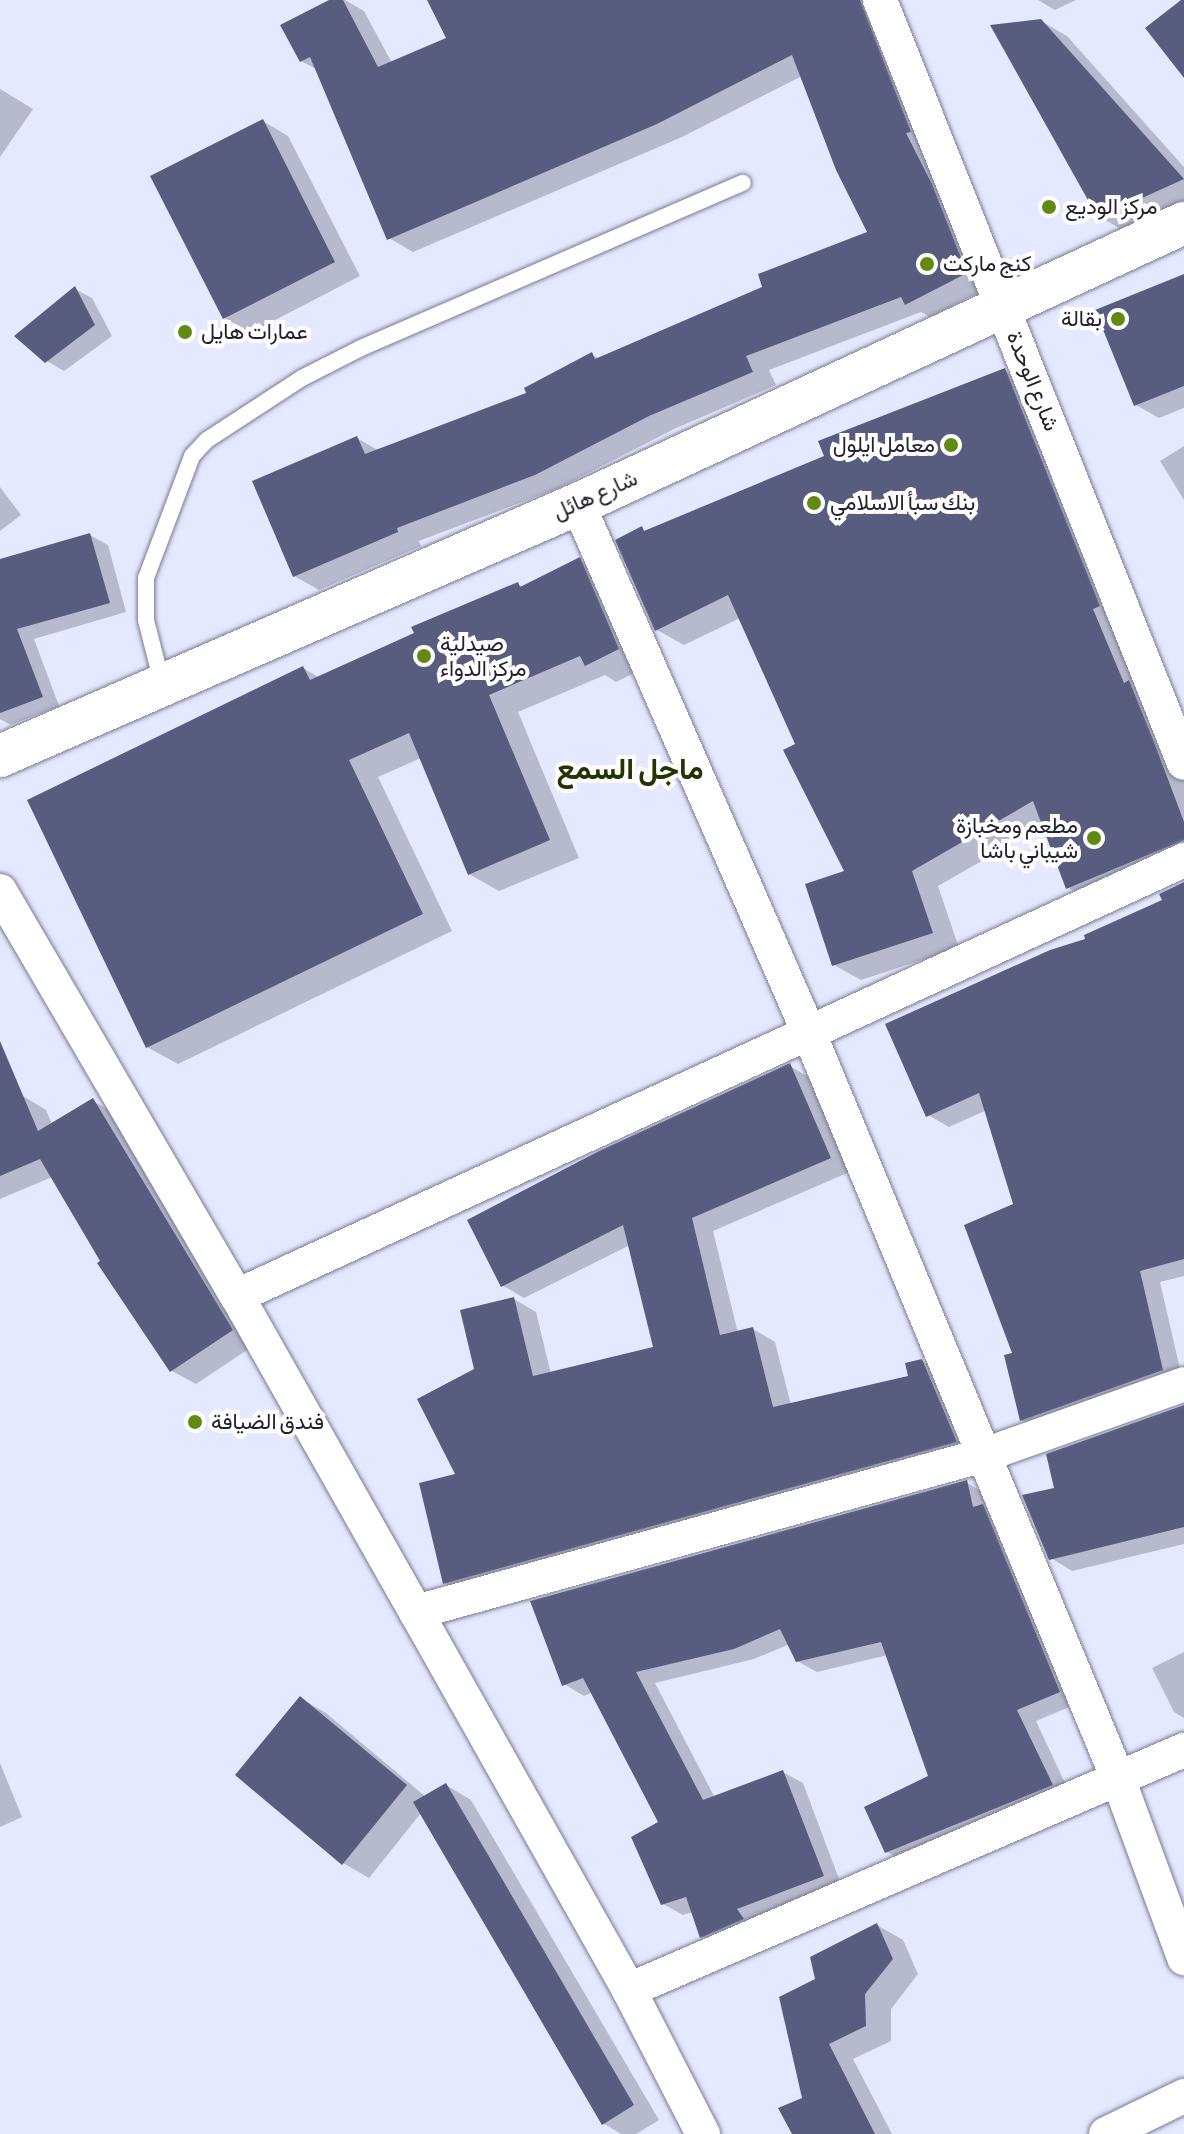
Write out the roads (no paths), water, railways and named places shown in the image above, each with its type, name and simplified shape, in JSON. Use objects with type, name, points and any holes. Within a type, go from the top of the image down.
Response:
[{"type":"street","name":"شارع الوحدة","points":[[880,0],[1184,763]]},
{"type":"street","name":"شارع هائل","points":[[0,756],[578,504],[1184,223]]},
{"type":"street","points":[[578,504],[809,1033],[1119,1781],[1184,1958]]},
{"type":"street","points":[[237,1296],[1184,860]]},
{"type":"street","points":[[0,891],[237,1296],[416,1612],[629,1990],[703,2134]]},
{"type":"street","points":[[416,1612],[984,1455],[1184,1384]]},
{"type":"street","points":[[629,1990],[1119,1781],[1184,1750]]},
{"type":"street","points":[[1106,2134],[1184,2096]]},
{"type":"lane","points":[[162,685],[146,620],[146,578],[192,456],[207,440],[302,378],[361,348],[743,183]]},
{"type":"place","name":"مركز الوديع","points":[[1049,207]]},
{"type":"place","name":"كنج ماركت","points":[[927,264]]},
{"type":"place","name":"بقالة","points":[[1118,319]]},
{"type":"place","name":"عمارات هايل","points":[[185,332]]},
{"type":"place","name":"معامل ايلول","points":[[951,445]]},
{"type":"place","name":"بنك سبأ الاسلامي","points":[[814,503]]},
{"type":"place","name":"صيدلية مركز الدواء","points":[[424,656]]},
{"type":"place","name":"مطعم ومخبازة شيباني باشا","points":[[1094,838]]},
{"type":"place","name":"فندق الضيافة","points":[[195,1422]]},
{"type":"district","name":"ماجل السمع","points":[[630,768]]}]
